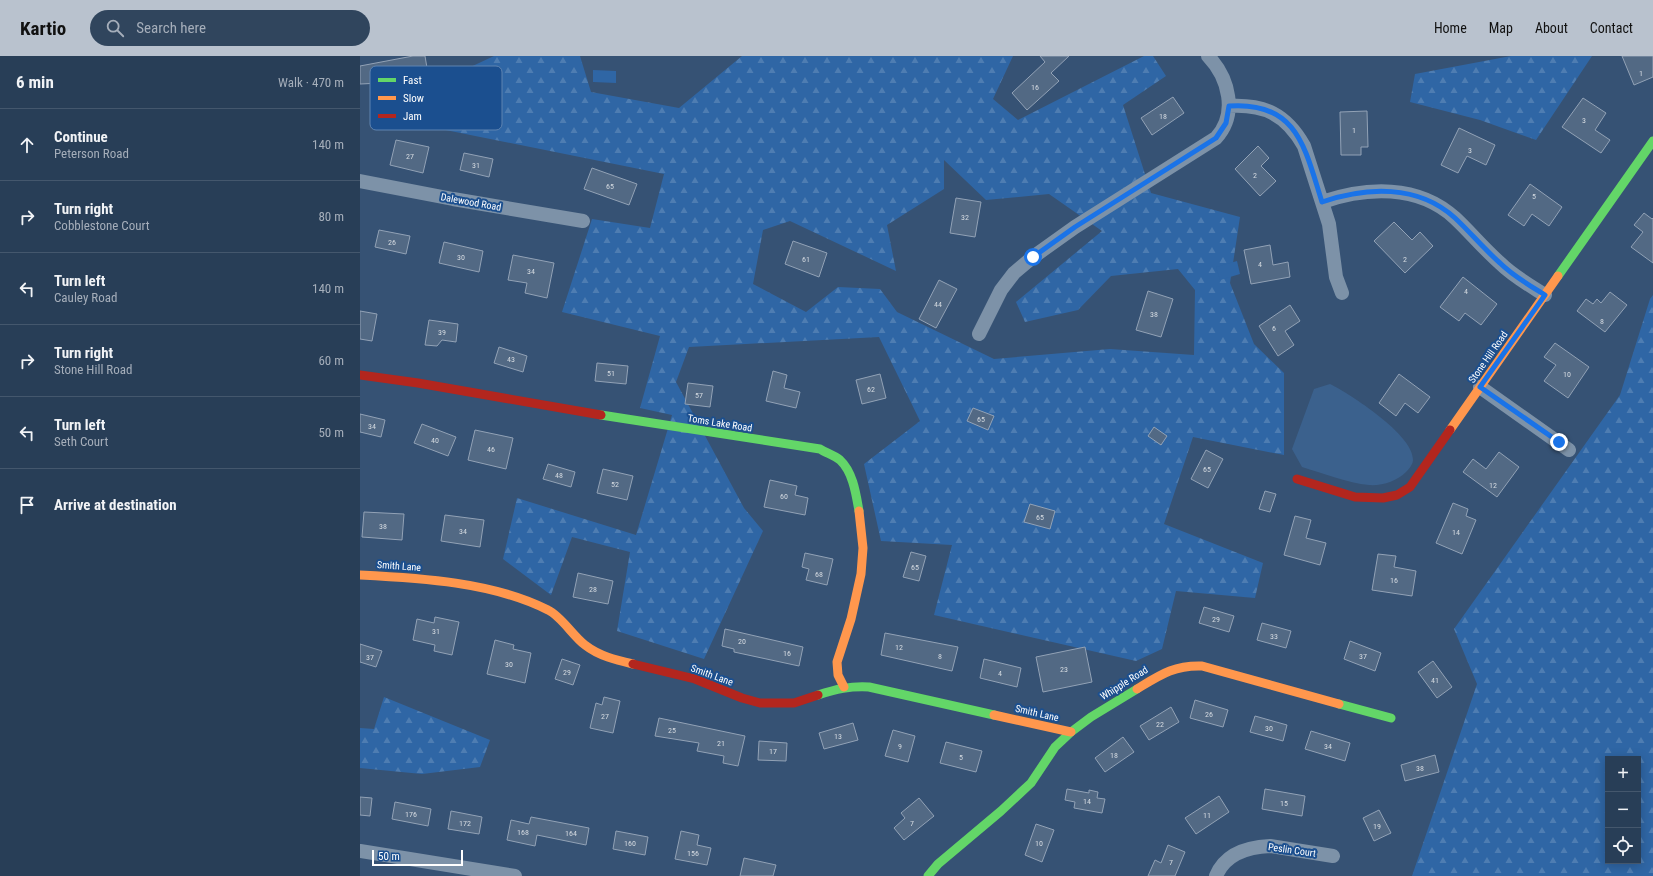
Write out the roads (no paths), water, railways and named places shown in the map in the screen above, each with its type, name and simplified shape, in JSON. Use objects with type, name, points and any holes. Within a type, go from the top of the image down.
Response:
[{"type":"street","points":[[979,334],[1001,290],[1014,273],[1075,227],[1216,138],[1226,123],[1229,106],[1226,88],[1220,74],[1208,56]]},
{"type":"street","points":[[1229,106],[1254,106],[1278,116],[1289,124],[1304,146],[1329,224],[1336,277],[1342,293]]},
{"type":"street","name":"Stone Hill Road","points":[[1297,480],[1362,498],[1376,500],[1401,494],[1410,486],[1653,141]]},
{"type":"street","name":"Dalewood Road","points":[[360,181],[453,199],[583,221]]},
{"type":"street","points":[[1322,202],[1347,194],[1382,191],[1407,193],[1430,201],[1454,217],[1500,264],[1518,278],[1545,295]]},
{"type":"street","name":"Toms Lake Road","points":[[360,375],[418,383],[622,419],[820,449],[831,454],[842,462],[853,480],[861,526],[862,549],[860,578],[837,662],[838,675],[844,687]]},
{"type":"street","points":[[1480,387],[1569,450]]},
{"type":"street","name":"Smith Lane","points":[[360,575],[418,578],[455,583],[506,594],[549,610],[586,646],[608,658],[695,679],[742,698],[760,702],[777,704],[794,703],[844,687],[869,687],[1072,732]]},
{"type":"street","name":"Whipple Road","points":[[928,876],[938,864],[1001,811],[1030,783],[1055,747],[1072,732],[1091,717],[1166,670],[1178,666],[1208,666],[1391,718]]},
{"type":"street","name":"Peslin Court","points":[[1216,876],[1224,863],[1234,855],[1246,849],[1260,846],[1270,846],[1333,856]]},
{"type":"street","points":[[360,851],[515,876]]}]
